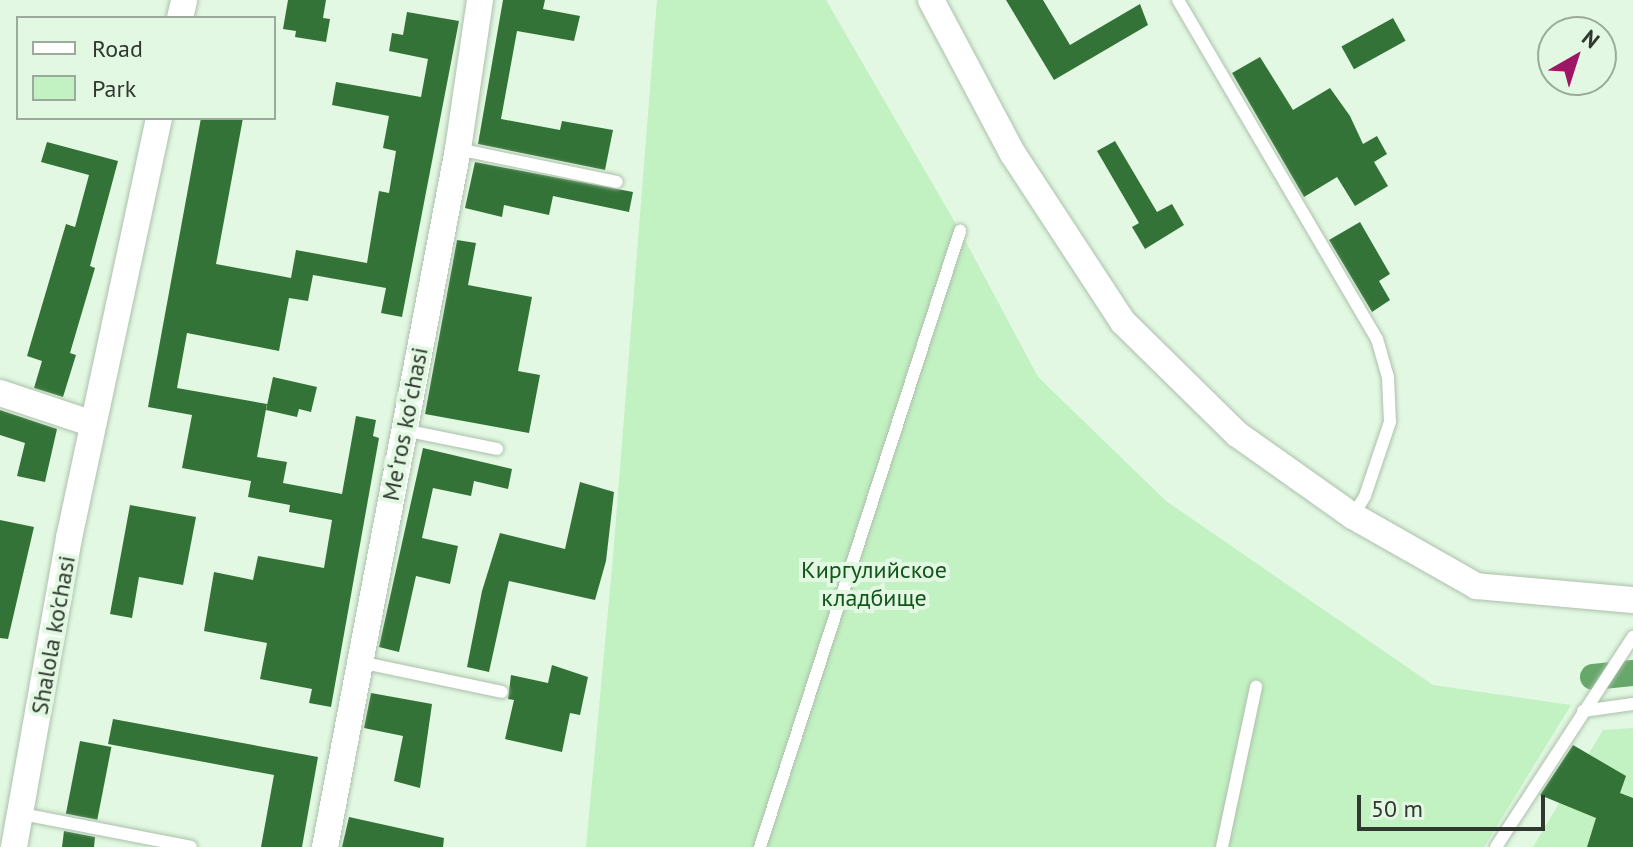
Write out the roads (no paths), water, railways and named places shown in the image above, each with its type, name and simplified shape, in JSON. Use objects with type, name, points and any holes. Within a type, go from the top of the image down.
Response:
[{"type":"street","name":"Meʻros koʻchasi","points":[[325,847],[458,149],[480,0]]},
{"type":"street","points":[[931,0],[1013,154],[1123,322],[1237,434],[1353,516],[1476,586],[1633,600]]},
{"type":"street","name":"Shalola ko'chasi","points":[[14,847],[69,538],[159,120]]},
{"type":"street","points":[[0,393],[93,424]]},
{"type":"lane","points":[[1178,0],[1377,339],[1388,377],[1390,422],[1365,496],[1353,516]]},
{"type":"lane","points":[[458,149],[617,182]]},
{"type":"lane","points":[[760,847],[960,231]]},
{"type":"lane","points":[[404,430],[497,449]]},
{"type":"lane","points":[[1496,847],[1632,638]]},
{"type":"lane","points":[[360,662],[502,692]]},
{"type":"lane","points":[[1222,847],[1256,687]]},
{"type":"lane","points":[[1583,711],[1633,704]]},
{"type":"lane","points":[[22,814],[191,847]]},
{"type":"waterway","points":[[1593,677],[1633,673]]},
{"type":"park label","name":"Киргулийское кладбище","points":[[874,584]]}]
